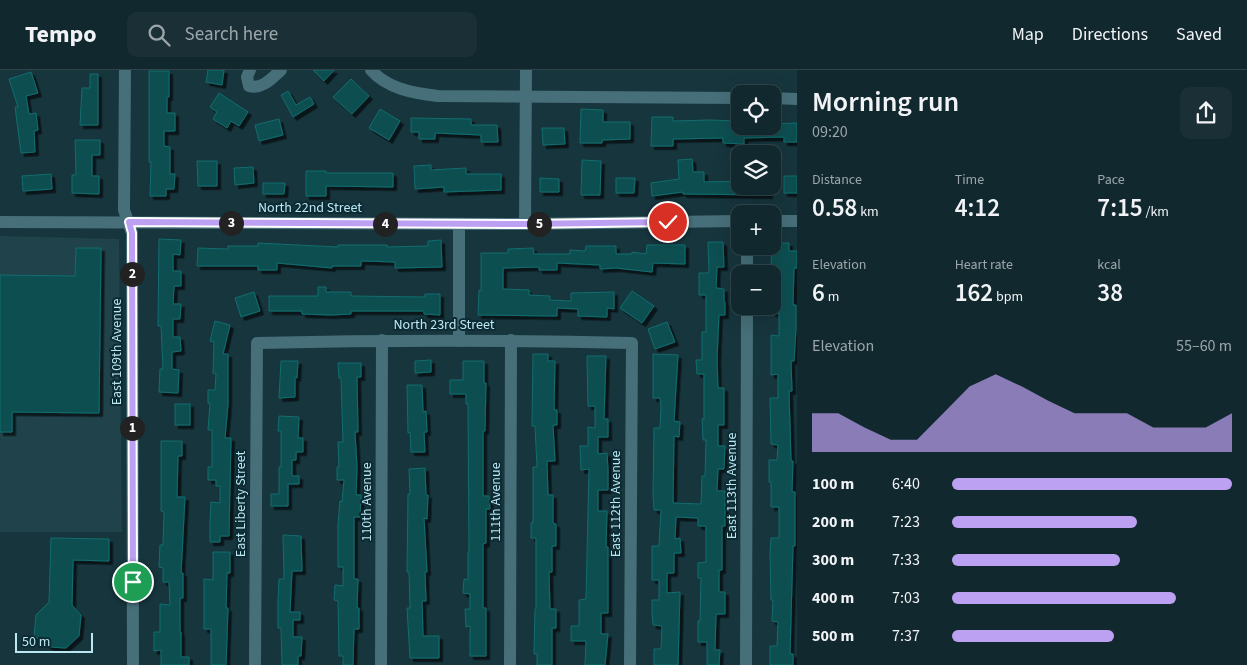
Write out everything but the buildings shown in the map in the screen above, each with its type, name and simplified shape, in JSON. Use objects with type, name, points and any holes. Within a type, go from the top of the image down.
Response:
[{"type":"street","name":"East 109th Avenue","points":[[124,70],[124,210],[132,233],[133,665]]},
{"type":"street","points":[[250,70],[247,77],[250,86],[255,88],[268,83],[280,70]]},
{"type":"street","points":[[371,70],[380,80],[411,93],[438,96],[731,98]]},
{"type":"street","points":[[525,224],[526,70]]},
{"type":"street","points":[[781,98],[797,99]]},
{"type":"street","name":"North 22nd Street","points":[[0,222],[525,224],[731,221]]},
{"type":"street","points":[[781,221],[797,221]]},
{"type":"street","points":[[459,224],[459,341]]},
{"type":"street","name":"East 113th Avenue","points":[[746,665],[747,315]]},
{"type":"street","name":"North 23rd Street","points":[[257,343],[382,340],[511,340],[632,343]]},
{"type":"street","name":"110th Avenue","points":[[382,340],[382,665]]},
{"type":"street","name":"111th Avenue","points":[[510,665],[511,340]]},
{"type":"street","name":"East Liberty Street","points":[[255,665],[257,343]]},
{"type":"street","name":"East 112th Avenue","points":[[630,665],[632,343]]},
{"type":"shaded area","points":[[0,236],[119,239],[122,532],[0,532]]},
{"type":"route","points":[[133,582],[132,233],[129,222],[459,224],[668,222]]}]
